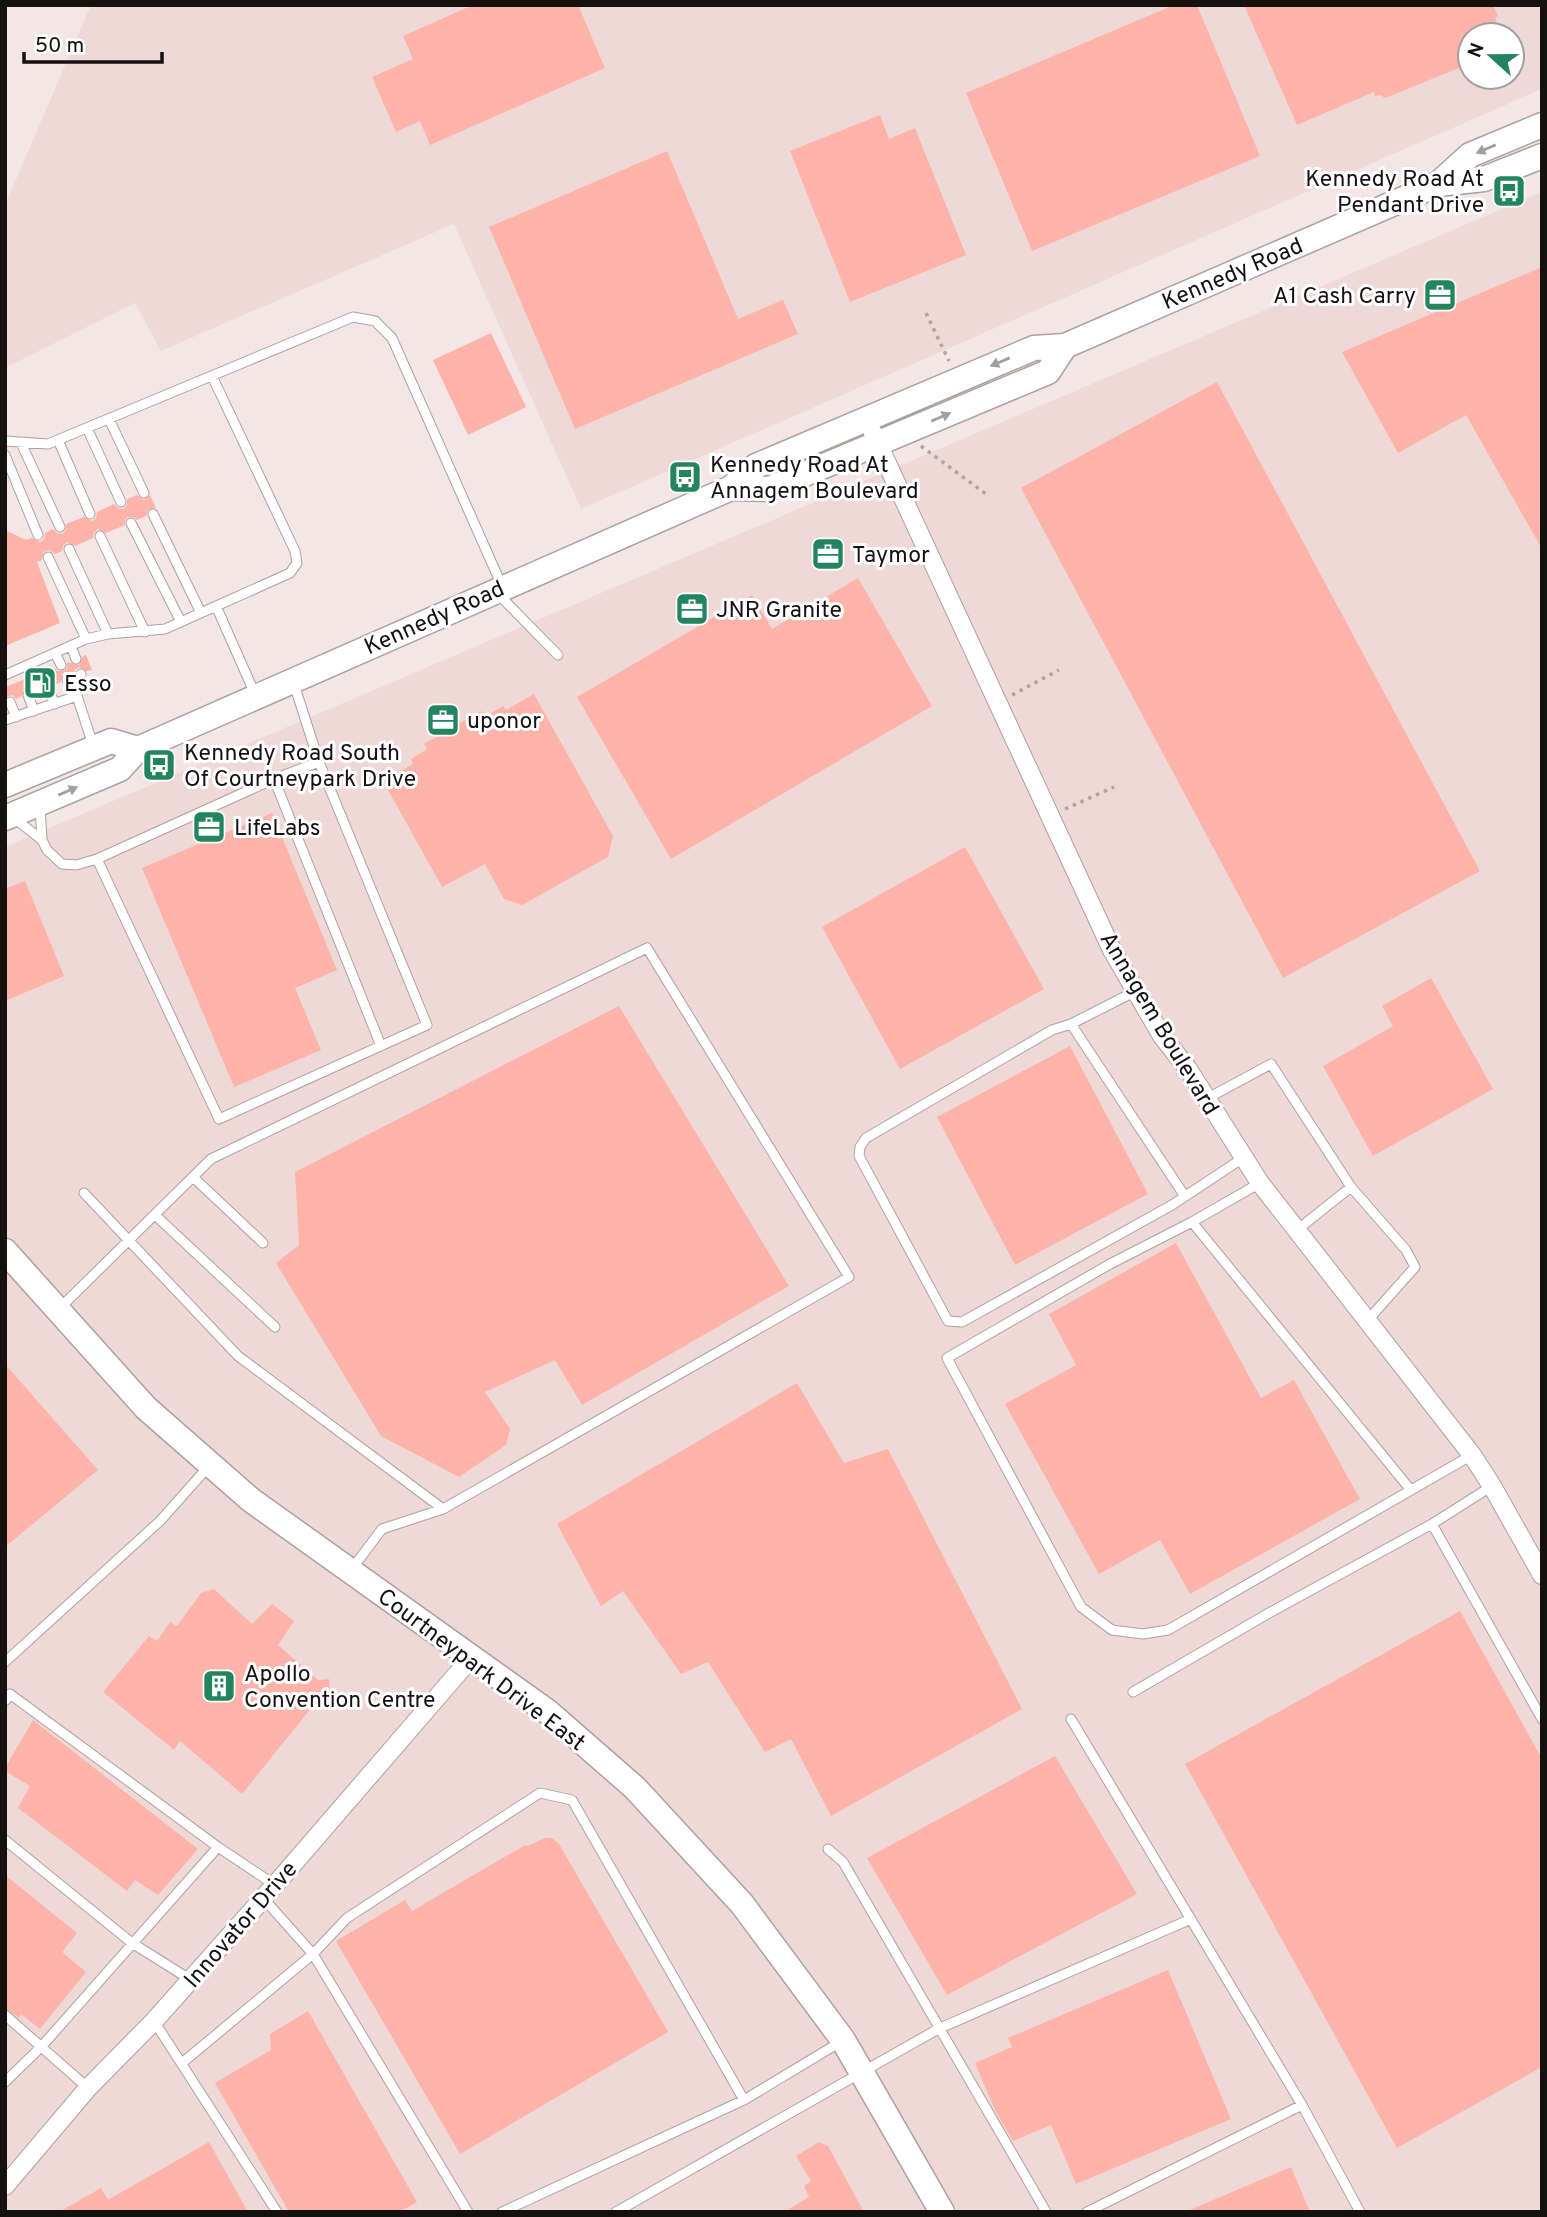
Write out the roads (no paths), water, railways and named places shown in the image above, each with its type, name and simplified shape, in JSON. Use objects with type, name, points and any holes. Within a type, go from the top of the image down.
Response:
[{"type":"main road","name":"Kennedy Road","points":[[1438,184],[1471,155],[1542,125]]},
{"type":"main road","name":"Kennedy Road","points":[[8,817],[120,769],[138,749],[256,695],[731,488],[756,466],[1034,348],[1065,346],[1438,184],[1485,179],[1542,156]]},
{"type":"main road","name":"Kennedy Road","points":[[731,488],[769,489],[1048,372],[1065,346]]},
{"type":"main road","points":[[5,785],[111,741],[138,749]]},
{"type":"main road","name":"Courtneypark Drive East","points":[[5,1251],[146,1408],[209,1466],[350,1572],[548,1712],[635,1788],[742,1904],[843,2040],[942,2212]]},
{"type":"street","name":"Annagem Boulevard","points":[[867,419],[1112,950],[1162,1036],[1188,1069],[1260,1183],[1472,1455],[1542,1575]]},
{"type":"street","name":"Innovator Drive","points":[[5,2186],[88,2088],[154,2021],[269,1892],[471,1658]]},
{"type":"lane","points":[[5,442],[48,444],[353,317],[375,321],[392,338],[499,589],[558,655]]},
{"type":"lane","points":[[5,675],[86,639],[108,634],[165,629],[290,573],[297,563],[295,551],[212,376]]},
{"type":"lane","points":[[109,419],[144,492]]},
{"type":"lane","points":[[87,428],[121,502]]},
{"type":"lane","points":[[58,440],[90,514]]},
{"type":"lane","points":[[21,443],[60,527]]},
{"type":"lane","points":[[5,455],[38,535]]},
{"type":"lane","points":[[153,514],[201,612]]},
{"type":"lane","points":[[131,523],[181,622]]},
{"type":"lane","points":[[100,536],[145,632]]},
{"type":"lane","points":[[69,549],[108,634]]},
{"type":"lane","points":[[48,557],[86,639]]},
{"type":"lane","points":[[216,606],[256,695]]},
{"type":"lane","points":[[72,646],[76,659]]},
{"type":"lane","points":[[55,653],[61,665]]},
{"type":"lane","points":[[37,661],[42,673]]},
{"type":"lane","points":[[18,669],[23,680]]},
{"type":"lane","points":[[76,696],[81,674]]},
{"type":"lane","points":[[67,679],[76,696],[94,748]]},
{"type":"lane","points":[[97,859],[219,1119],[427,1025],[319,762],[293,679]]},
{"type":"lane","points":[[47,687],[55,704]]},
{"type":"lane","points":[[28,695],[34,712]]},
{"type":"lane","points":[[5,720],[76,696]]},
{"type":"lane","points":[[10,702],[16,717]]},
{"type":"lane","points":[[40,803],[42,840],[47,850],[62,864],[76,865],[97,859],[274,779],[319,762]]},
{"type":"lane","points":[[274,779],[381,1046]]},
{"type":"lane","points":[[8,817],[42,840]]},
{"type":"lane","points":[[58,1311],[211,1159],[647,948],[849,1278],[443,1509],[382,1529],[350,1572]]},
{"type":"lane","points":[[1136,991],[1071,1024],[1052,1030],[866,1138],[860,1147],[859,1156],[948,1321],[962,1322],[1172,1205],[1243,1158]]},
{"type":"lane","points":[[1071,1024],[1184,1195]]},
{"type":"lane","points":[[1206,1099],[1271,1064],[1351,1186],[1406,1250],[1415,1267],[1368,1320]]},
{"type":"lane","points":[[193,1177],[263,1243]]},
{"type":"lane","points":[[1260,1183],[1110,1264],[947,1358],[1081,1607],[1112,1630],[1143,1634],[1168,1630],[1472,1455]]},
{"type":"lane","points":[[1297,1230],[1351,1186]]},
{"type":"lane","points":[[84,1193],[238,1356],[443,1509]]},
{"type":"lane","points":[[155,1215],[275,1327]]},
{"type":"lane","points":[[1192,1222],[1410,1489]]},
{"type":"lane","points":[[5,1662],[160,1521],[209,1466]]},
{"type":"lane","points":[[1133,1692],[1269,1613],[1432,1524],[1492,1486]]},
{"type":"lane","points":[[1432,1524],[1542,1718]]},
{"type":"lane","points":[[5,1701],[10,1694],[218,1847],[269,1892],[313,1954],[468,2212]]},
{"type":"lane","points":[[1071,1719],[1302,2105],[1360,2212]]},
{"type":"lane","points":[[181,2063],[313,1954],[347,1918],[540,1793],[572,1800],[744,2100]]},
{"type":"lane","points":[[5,1840],[132,1943],[191,1980]]},
{"type":"lane","points":[[5,2082],[42,2046],[218,1847]]},
{"type":"lane","points":[[828,1849],[843,1862],[1045,2210]]},
{"type":"lane","points":[[616,2212],[938,2029],[1191,1919]]},
{"type":"lane","points":[[5,2015],[88,2088]]},
{"type":"lane","points":[[154,2021],[277,2212]]},
{"type":"lane","points":[[502,2212],[744,2100],[843,2040]]},
{"type":"lane","points":[[1087,2212],[1302,2105]]},
{"type":"place","name":"Kennedy Road At Pendant Drive","points":[[1509,191]]},
{"type":"place","name":"A1 Cash Carry","points":[[1440,295]]},
{"type":"place","name":"Kennedy Road At Annagem Boulevard","points":[[685,477]]},
{"type":"place","name":"Taymor","points":[[828,554]]},
{"type":"place","name":"JNR Granite","points":[[692,609]]},
{"type":"place","name":"Esso","points":[[40,683]]},
{"type":"place","name":"uponor","points":[[443,720]]},
{"type":"place","name":"Kennedy Road South Of Courtneypark Drive","points":[[159,765]]},
{"type":"place","name":"LifeLabs","points":[[209,827]]},
{"type":"place","name":"Apollo Convention Centre","points":[[219,1686]]}]
